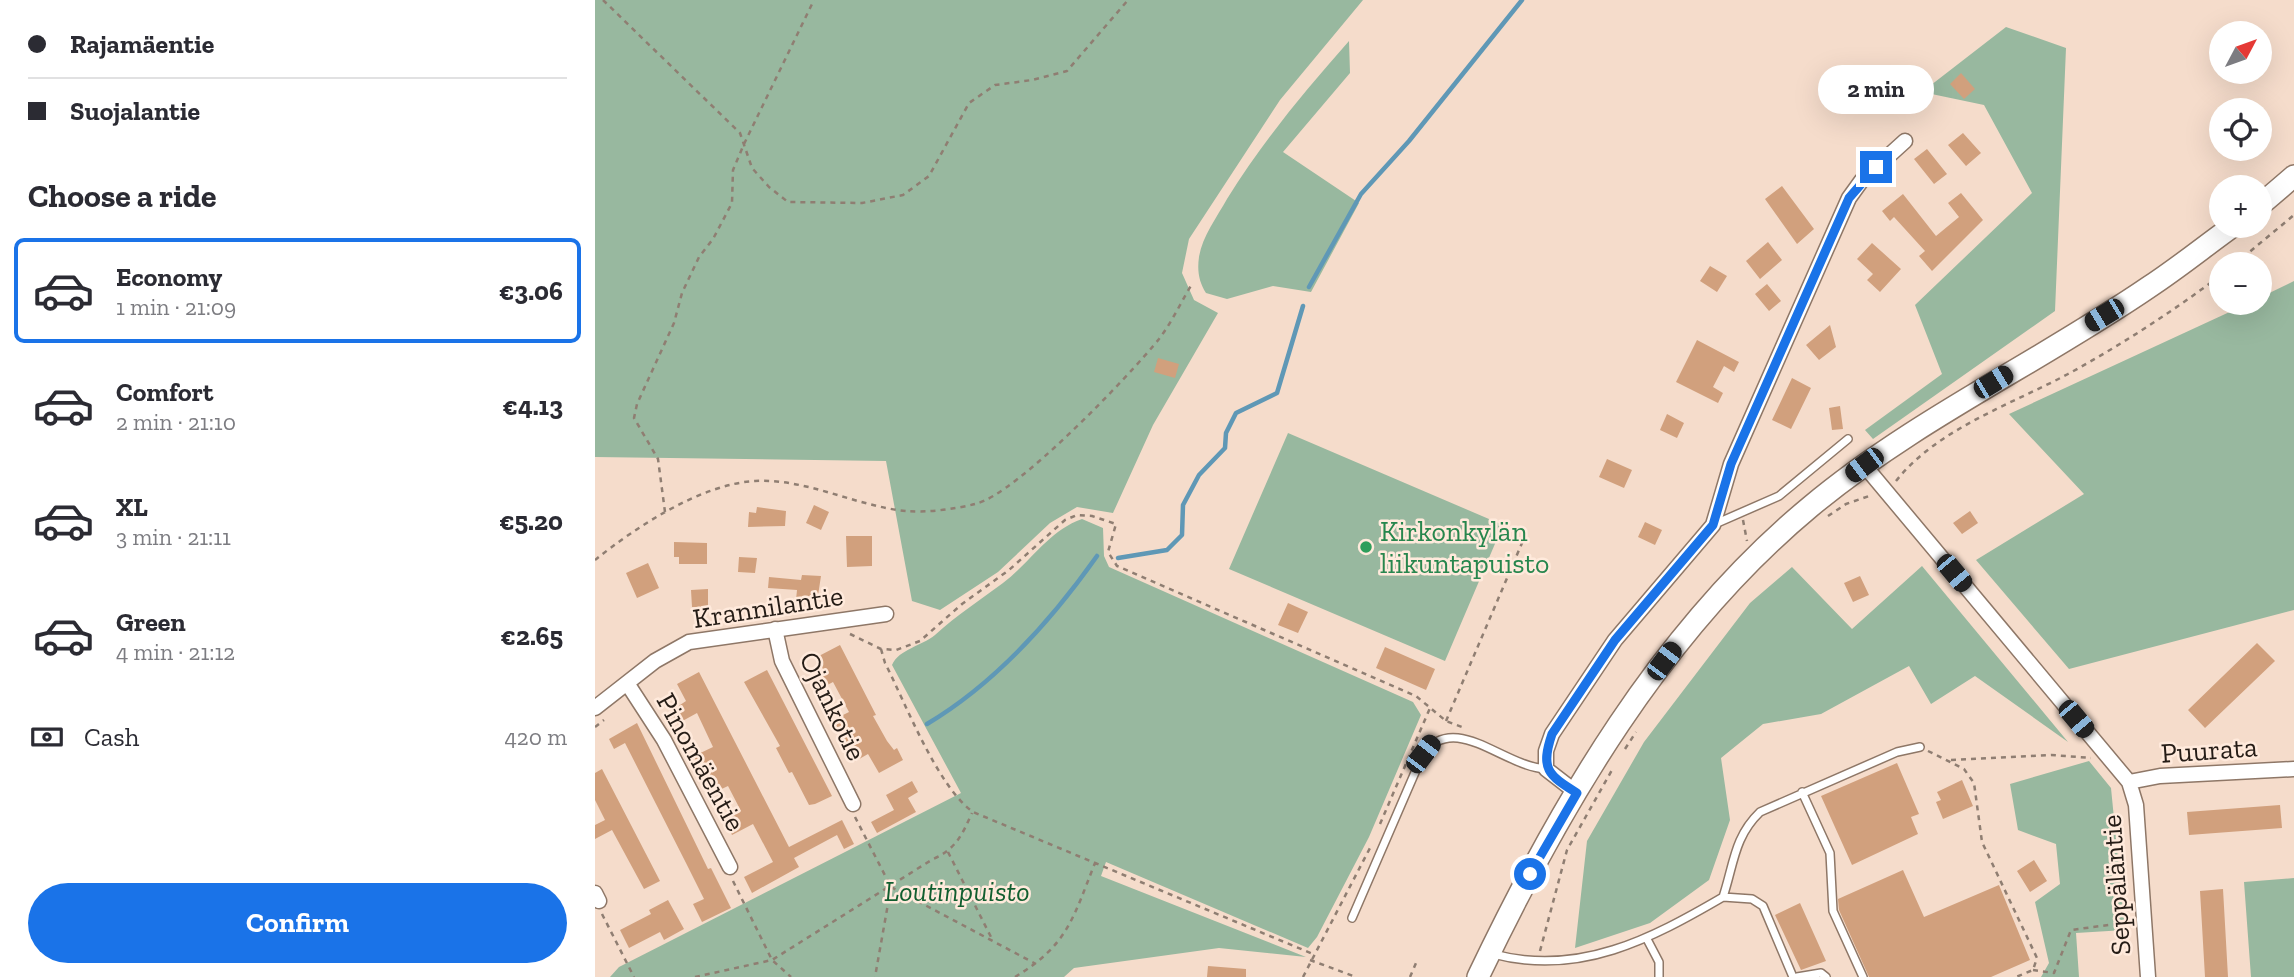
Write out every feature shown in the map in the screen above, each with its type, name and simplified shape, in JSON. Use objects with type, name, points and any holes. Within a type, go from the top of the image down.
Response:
[{"type":"main road","points":[[2272,195],[2294,176]]},
{"type":"main road","points":[[1478,977],[1577,793],[1638,696],[1690,626],[1753,559],[1809,507],[1864,465],[1929,421],[2149,288],[2217,238]]},
{"type":"street","points":[[1577,793],[1556,780],[1546,769],[1546,751],[1552,734],[1615,640],[1713,525],[1731,464],[1849,198],[1862,180],[1905,141]]},
{"type":"street","name":"Seppäläntie","points":[[1864,465],[2129,782],[2136,805],[2148,977]]},
{"type":"street","name":"Krannilantie","points":[[601,713],[627,682],[689,642],[885,614]]},
{"type":"street","name":"Ojankotie","points":[[775,629],[782,661],[853,804]]},
{"type":"street","name":"Pinomäentie","points":[[627,682],[664,740],[730,867]]},
{"type":"street","name":"Puurata","points":[[2129,782],[2160,776],[2294,769]]},
{"type":"lane","points":[[1713,525],[1779,496],[1848,439]]},
{"type":"lane","points":[[1352,918],[1423,754],[1432,742],[1442,737],[1457,736],[1530,768],[1546,769]]},
{"type":"lane","points":[[1723,897],[1745,827],[1760,812],[1897,752],[1920,747]]},
{"type":"lane","points":[[1802,792],[1830,853],[1833,911],[1863,977]]},
{"type":"lane","points":[[1598,964],[1648,941],[1723,897],[1752,899],[1763,906],[1795,977],[1821,973],[1826,977]]},
{"type":"lane","points":[[1648,941],[1659,962],[1659,977]]},
{"type":"lane","points":[[1490,952],[1510,962],[1566,970]]},
{"type":"lane","points":[[1577,968],[1587,966]]},
{"type":"path","points":[[603,0],[740,133],[752,168],[769,187],[788,202],[862,202],[903,195],[929,176],[969,103],[995,85],[1032,80],[1067,71],[1128,0]]},
{"type":"path","points":[[666,513],[657,459],[634,418],[688,281],[732,203],[733,170],[744,144],[814,0]]},
{"type":"path","points":[[2249,252],[2294,215]]},
{"type":"path","points":[[595,560],[634,528],[714,490],[755,481],[792,484],[907,511],[976,504],[1001,493],[1065,438],[1160,338],[1192,284]]},
{"type":"path","points":[[1825,518],[1846,504],[1893,485],[1919,457],[1949,436],[2137,335],[2209,284]]},
{"type":"path","points":[[840,633],[856,634],[881,649],[896,650],[920,640],[962,604],[1009,570],[1052,528],[1077,516],[1092,516],[1116,524],[1108,552],[1117,566],[1416,696],[1446,721],[1469,731]]},
{"type":"path","points":[[1446,721],[1525,536]]},
{"type":"path","points":[[881,649],[885,663],[939,770],[963,805],[973,812],[1313,954]]},
{"type":"path","points":[[1303,977],[1370,847],[1430,708]]},
{"type":"path","points":[[595,727],[601,713]]},
{"type":"path","points":[[1619,759],[1640,725]]},
{"type":"path","points":[[1920,747],[1964,769],[1974,783],[1982,842],[2037,958],[2033,970]]},
{"type":"path","points":[[1949,760],[2051,755],[2098,758],[2089,747]]},
{"type":"path","points":[[1535,967],[1567,850],[1612,770]]},
{"type":"path","points":[[853,804],[852,811],[891,887],[1036,964]]},
{"type":"path","points":[[695,977],[772,960],[948,852],[958,843],[973,812]]},
{"type":"path","points":[[948,852],[992,939]]},
{"type":"path","points":[[1015,977],[1050,953],[1068,928],[1095,863]]},
{"type":"path","points":[[730,867],[733,883],[772,960],[791,977]]},
{"type":"path","points":[[875,977],[891,887]]},
{"type":"path","points":[[597,897],[602,915],[634,977]]},
{"type":"path","points":[[2016,977],[2033,970],[2054,972],[2071,930],[2134,922]]},
{"type":"path","points":[[1310,960],[1356,977]]},
{"type":"path","points":[[1410,977],[1416,963]]},
{"type":"green space","points":[[595,0],[1363,0],[1280,100],[1189,239],[1182,273],[1194,300],[1218,313],[1153,425],[1113,513],[1077,507],[1050,523],[998,572],[940,610],[912,601],[886,461],[595,457]]},
{"type":"green space","points":[[2006,27],[2066,48],[2055,311],[1873,439],[1865,430],[1942,374],[1915,305],[2032,193],[1984,105],[1922,92]]},
{"type":"green space","points":[[1349,41],[1350,73],[1283,152],[1359,203],[1311,292],[1273,286],[1227,299],[1206,293],[1200,280],[1198,262],[1210,227],[1270,137]]},
{"type":"green space","points":[[2294,281],[2294,610],[2069,669],[1976,560],[2084,494],[2009,414],[2223,315],[2272,315],[2272,292]]},
{"type":"green space","name":"Kirkonkylän liikuntapuisto","points":[[1288,433],[1503,525],[1445,661],[1229,569]]},
{"type":"green space","name":"Loutinpuisto","points":[[1082,519],[1103,528],[1104,556],[1109,567],[1413,702],[1421,715],[1369,837],[1317,937],[1308,948],[1106,862],[1101,876],[1306,957],[1219,948],[1074,968],[1064,977],[610,977],[619,967],[961,793],[892,665],[905,651],[930,639],[1013,575],[1059,531]]},
{"type":"green space","points":[[1922,566],[2068,742],[1975,676],[1931,704],[1909,666],[1821,714],[1763,724],[1721,758],[1730,820],[1709,880],[1650,923],[1575,948],[1587,841],[1644,742],[1750,603],[1792,567],[1852,629]]},
{"type":"green space","points":[[2089,761],[2111,788],[2125,930],[2076,933],[2079,977],[2041,977],[2049,963],[2035,902],[2060,884],[2056,844],[2018,830],[2010,784]]},
{"type":"green space","points":[[2294,878],[2294,977],[2251,977],[2244,882]]},
{"type":"building","points":[[1961,73],[1975,89],[1964,99],[1950,84]]},
{"type":"building","points":[[1963,133],[1981,153],[1966,166],[1948,145]]},
{"type":"building","points":[[1927,149],[1947,174],[1934,184],[1914,159]]},
{"type":"building","points":[[1782,186],[1814,229],[1797,244],[1765,199]]},
{"type":"building","points":[[1961,193],[1983,220],[1932,271],[1919,256],[1925,251],[1894,217],[1890,221],[1882,211],[1903,194],[1936,236],[1959,217],[1948,203]]},
{"type":"building","points":[[1768,242],[1782,260],[1760,279],[1746,261]]},
{"type":"building","points":[[1872,243],[1901,269],[1880,292],[1867,280],[1873,274],[1857,259]]},
{"type":"building","points":[[1710,266],[1727,276],[1717,292],[1700,281]]},
{"type":"building","points":[[1767,284],[1781,301],[1769,311],[1755,294]]},
{"type":"building","points":[[1830,325],[1836,347],[1819,360],[1806,345]]},
{"type":"building","points":[[1697,340],[1739,362],[1734,372],[1724,366],[1713,387],[1723,393],[1718,403],[1676,382]]},
{"type":"building","points":[[1158,358],[1179,364],[1175,378],[1154,372]]},
{"type":"building","points":[[1792,378],[1811,388],[1791,429],[1772,420]]},
{"type":"building","points":[[1840,406],[1843,429],[1832,430],[1829,408]]},
{"type":"building","points":[[1667,414],[1684,423],[1677,438],[1660,430]]},
{"type":"building","points":[[1607,459],[1632,470],[1624,488],[1599,477]]},
{"type":"building","points":[[814,505],[829,512],[821,530],[806,523]]},
{"type":"building","points":[[757,507],[786,511],[785,526],[748,527],[749,512],[756,513]]},
{"type":"building","points":[[1970,511],[1978,523],[1962,534],[1953,523]]},
{"type":"building","points":[[1645,522],[1662,530],[1655,545],[1638,537]]},
{"type":"building","points":[[846,536],[872,536],[872,566],[847,567]]},
{"type":"building","points":[[674,542],[707,543],[707,564],[679,564],[679,557],[674,557]]},
{"type":"building","points":[[739,557],[757,558],[755,573],[738,572]]},
{"type":"building","points":[[648,563],[659,588],[637,598],[626,573]]},
{"type":"building","points":[[802,575],[821,576],[817,602],[796,600],[797,590],[768,588],[769,577],[801,580]]},
{"type":"building","points":[[1860,576],[1869,595],[1853,602],[1844,583]]},
{"type":"building","points":[[708,589],[708,607],[692,607],[691,590]]},
{"type":"building","points":[[1288,603],[1308,612],[1298,633],[1278,625]]},
{"type":"building","points":[[2257,643],[2275,661],[2205,728],[2188,710]]},
{"type":"building","points":[[840,645],[876,715],[873,716],[887,741],[894,750],[897,748],[903,760],[879,773],[868,754],[854,762],[831,721],[849,712],[833,682],[816,691],[811,680],[825,673],[817,657]]},
{"type":"building","points":[[1385,647],[1435,669],[1426,690],[1376,668]]},
{"type":"building","points":[[767,670],[832,796],[815,804],[809,805],[792,772],[789,773],[776,748],[780,746],[744,682]]},
{"type":"building","points":[[699,672],[789,847],[842,820],[854,844],[844,849],[837,835],[794,858],[799,867],[752,893],[744,877],[773,862],[753,824],[732,835],[724,819],[741,811],[728,786],[711,794],[694,756],[713,747],[697,713],[677,724],[671,711],[686,701],[677,684]]},
{"type":"building","points":[[637,723],[708,869],[711,868],[731,908],[702,922],[693,904],[704,899],[686,863],[625,743],[614,749],[609,739]]},
{"type":"building","points":[[1897,763],[1919,814],[1911,817],[1918,834],[1852,865],[1821,796]]},
{"type":"building","points":[[602,769],[660,881],[644,889],[612,830],[595,839],[595,825],[605,820],[595,800],[595,773]]},
{"type":"building","points":[[1962,780],[1973,806],[1943,819],[1936,802],[1941,800],[1937,792]]},
{"type":"building","points":[[912,781],[918,792],[908,798],[916,812],[877,833],[871,822],[894,810],[886,795]]},
{"type":"building","points":[[2280,805],[2282,828],[2189,835],[2187,812]]},
{"type":"building","points":[[2034,860],[2047,881],[2030,892],[2017,871]]},
{"type":"building","points":[[1903,870],[1924,917],[1999,885],[2030,960],[1991,977],[1869,977],[1839,910],[1838,899]]},
{"type":"building","points":[[2223,889],[2228,977],[2205,977],[2200,891]]},
{"type":"building","points":[[668,900],[684,929],[664,940],[660,932],[629,948],[620,930],[651,914],[649,910]]},
{"type":"building","points":[[1800,903],[1826,961],[1801,970],[1775,915]]},
{"type":"building","points":[[1208,966],[1246,969],[1246,977],[1207,977]]},
{"type":"waterway","points":[[1309,287],[1361,194],[1409,141],[1522,0]]},
{"type":"waterway","points":[[1118,558],[1167,550],[1182,535],[1183,505],[1199,475],[1225,448],[1226,433],[1236,413],[1277,393],[1303,306]]},
{"type":"waterway","points":[[927,724],[976,690],[1021,649],[1061,604],[1097,556]]},
{"type":"place","name":"Kirkonkylän liikuntapuisto","points":[[1366,547]]},
{"type":"route","points":[[1530,874],[1577,793],[1556,780],[1546,769],[1546,751],[1552,734],[1615,640],[1713,525],[1731,464],[1849,198],[1876,167]]}]
